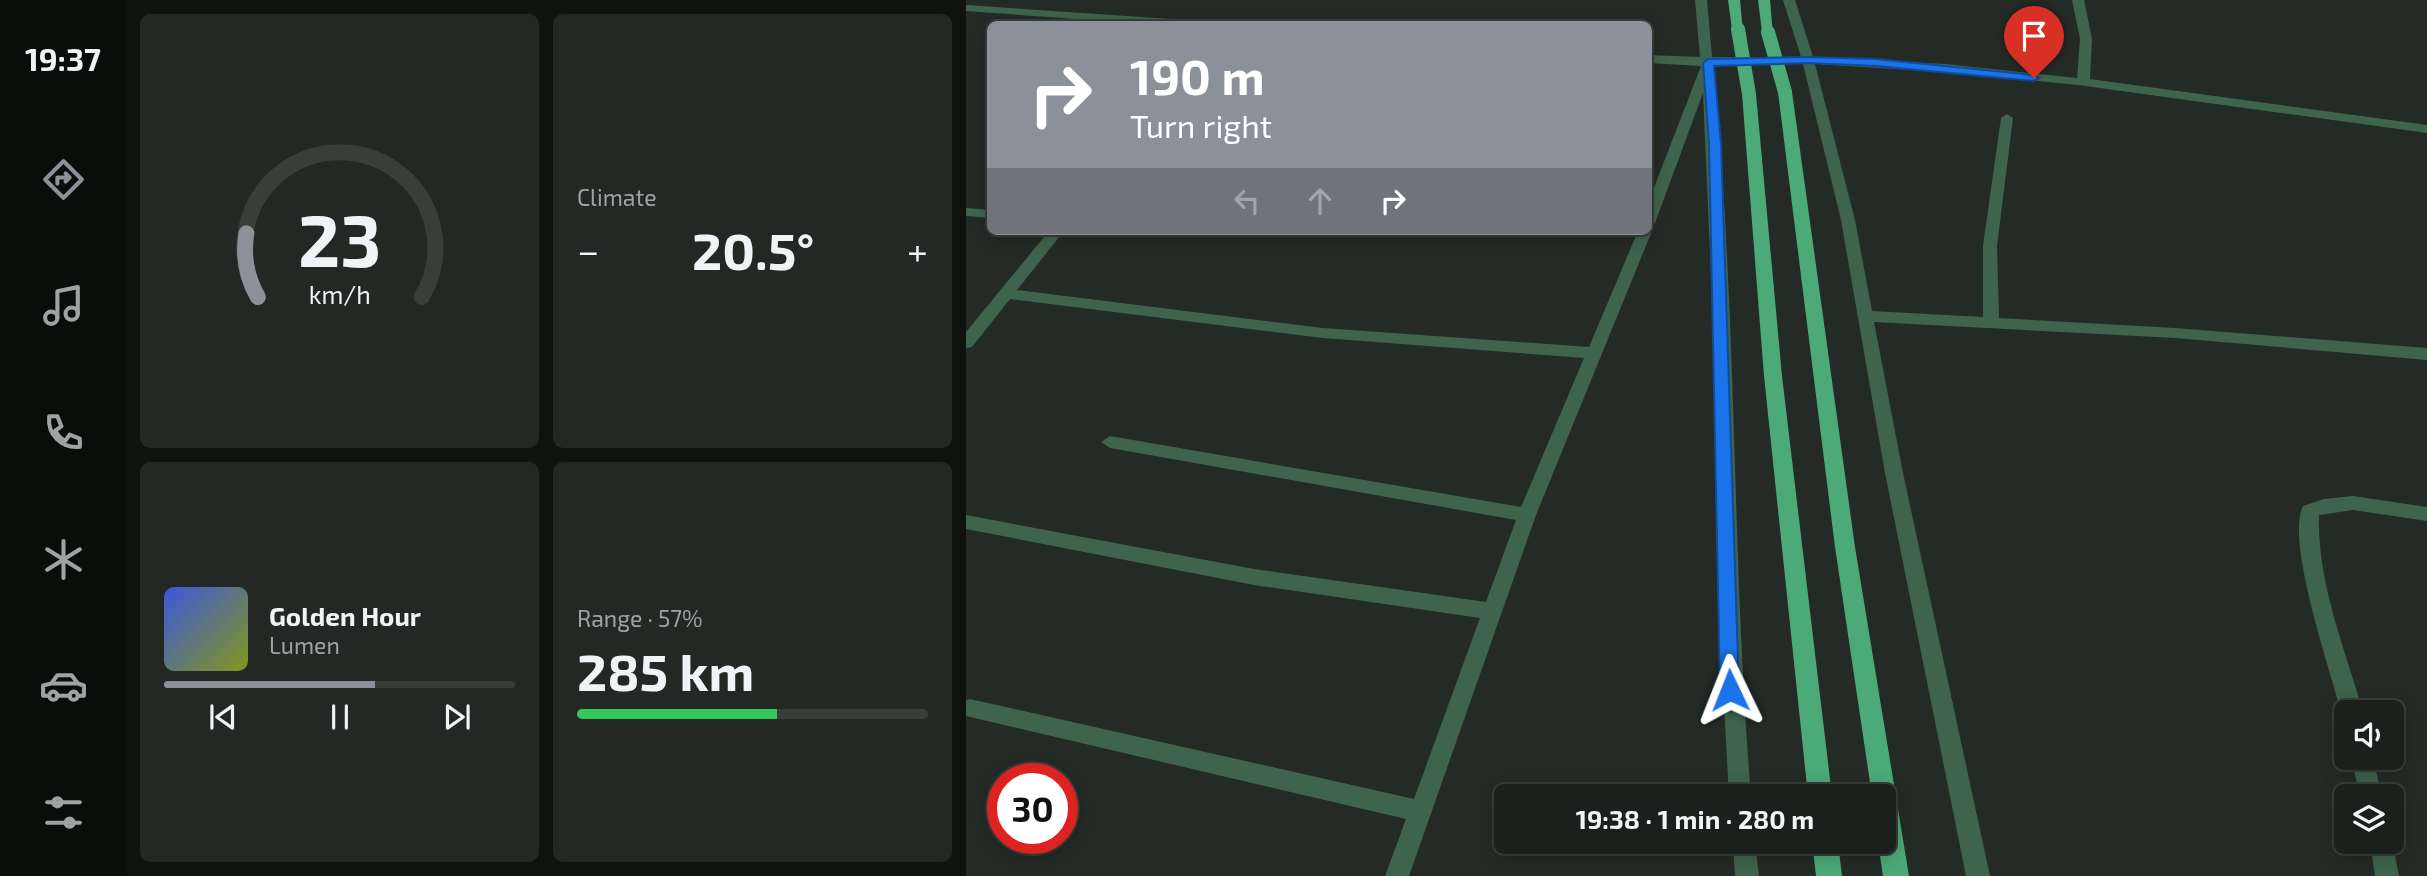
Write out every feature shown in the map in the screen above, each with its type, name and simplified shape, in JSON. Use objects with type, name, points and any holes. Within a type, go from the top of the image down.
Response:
[{"type":"highway","points":[[1734,0],[1749,94],[1773,376],[1819,784]]},
{"type":"highway","points":[[1763,0],[1768,33],[1785,92],[1845,547],[1882,784]]},
{"type":"highway","points":[[1826,854],[1829,876]]},
{"type":"highway","points":[[1893,854],[1896,876]]},
{"type":"street","points":[[1060,16],[1075,0]]},
{"type":"street","points":[[1701,0],[1715,143],[1730,690],[1739,784]]},
{"type":"street","points":[[1789,0],[1808,60],[1848,219],[1894,473],[1978,876]]},
{"type":"street","points":[[2078,0],[2087,39],[2083,84]]},
{"type":"street","points":[[966,8],[1139,21]]},
{"type":"street","points":[[1652,59],[1708,63],[1808,60],[1876,62],[2083,84],[2427,129]]},
{"type":"street","points":[[1652,212],[1708,63]]},
{"type":"street","points":[[1991,322],[1990,246],[2007,118]]},
{"type":"street","points":[[966,212],[987,214]]},
{"type":"street","points":[[967,342],[1054,235]]},
{"type":"street","points":[[1397,876],[1527,515],[1643,235]]},
{"type":"street","points":[[1007,294],[1322,333],[1595,353]]},
{"type":"street","points":[[1866,316],[2268,339],[2427,354]]},
{"type":"street","points":[[1110,442],[1527,515]]},
{"type":"street","points":[[2349,700],[2316,576],[2308,531],[2311,511],[2328,503],[2354,503],[2427,514]]},
{"type":"street","points":[[966,522],[1254,578],[1492,611]]},
{"type":"street","points":[[971,708],[1420,811]]},
{"type":"street","points":[[1745,854],[1747,876]]},
{"type":"street","points":[[2383,854],[2387,876]]},
{"type":"route","points":[[1730,690],[1715,143],[1708,63],[1808,60],[1876,62],[2034,78]]}]
